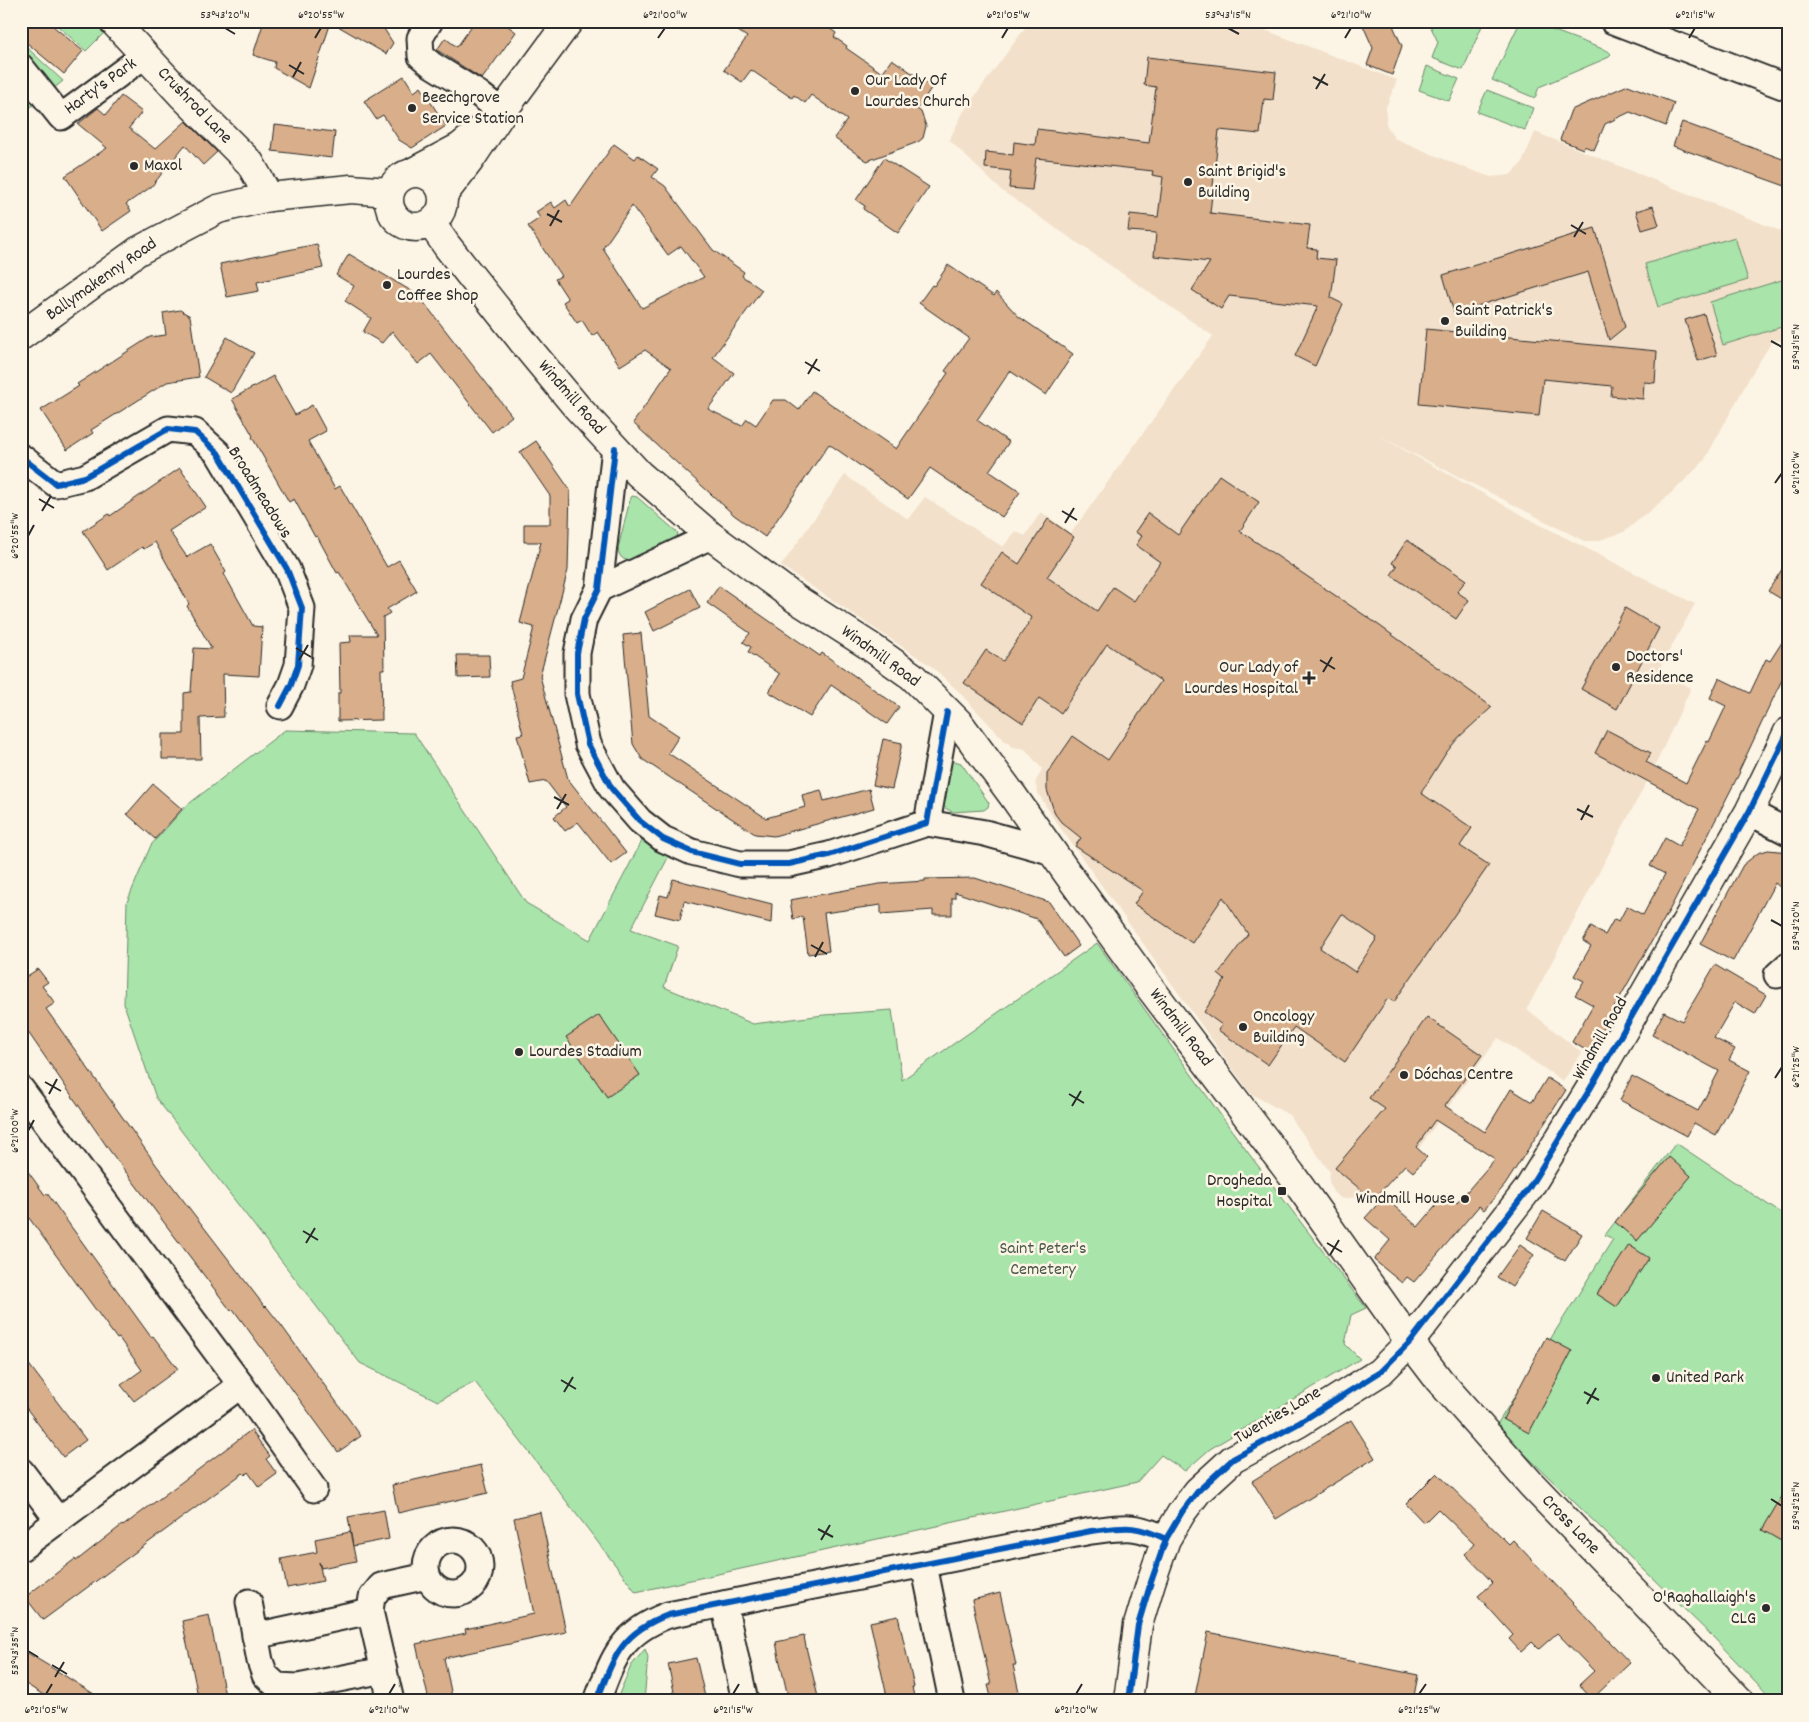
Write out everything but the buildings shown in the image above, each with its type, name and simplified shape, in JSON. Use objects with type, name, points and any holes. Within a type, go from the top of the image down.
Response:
[{"type":"main road","name":"Crushrod Lane","points":[[113,21],[250,163],[269,197]]},
{"type":"main road","points":[[443,195],[569,21]]},
{"type":"main road","points":[[414,172],[432,178],[439,185],[443,195],[438,215],[431,223],[421,227],[410,227],[400,223],[392,214],[388,203],[389,192],[395,182],[404,175],[414,172],[460,148],[502,112]]},
{"type":"main road","name":"Ballymakenny Road","points":[[21,336],[138,251],[218,209],[269,197],[351,189],[389,192]]},
{"type":"main road","name":"Windmill Road","points":[[431,223],[532,353],[576,406],[639,474],[711,536],[796,599],[912,676],[959,724],[1151,989],[1290,1174],[1410,1342],[1528,1188],[1590,1089],[1749,812],[1788,732]]},
{"type":"main road","name":"Twenties Lane","points":[[1128,1701],[1138,1625],[1166,1539],[1182,1512],[1198,1492],[1233,1459],[1299,1423],[1380,1372],[1410,1342]]},
{"type":"main road","name":"Cross Lane","points":[[1410,1342],[1439,1380],[1531,1484],[1739,1701]]},
{"type":"street","points":[[430,21],[420,38],[421,56],[479,94],[502,112]]},
{"type":"street","points":[[1612,21],[1788,88]]},
{"type":"street","name":"Harty's Park","points":[[21,67],[61,117],[145,55]]},
{"type":"street","name":"Broadmeadows","points":[[21,457],[56,484],[86,478],[168,429],[194,432],[218,453],[287,569],[302,608],[298,665],[291,685],[280,706]]},
{"type":"street","points":[[615,448],[599,589],[584,620],[577,654],[577,694],[588,744],[612,789],[640,821],[663,839],[692,852],[740,864],[789,864],[829,855],[927,823],[985,833],[1053,852]]},
{"type":"street","points":[[599,589],[711,536]]},
{"type":"street","points":[[927,823],[947,712]]},
{"type":"street","points":[[1749,812],[1788,832]]},
{"type":"street","points":[[21,1089],[240,1385],[314,1489]]},
{"type":"street","points":[[21,1548],[240,1385]]},
{"type":"street","points":[[21,1471],[58,1520]]},
{"type":"street","points":[[597,1701],[609,1668],[623,1644],[639,1629],[650,1622],[668,1615],[1091,1531],[1129,1526],[1147,1530],[1166,1539]]},
{"type":"street","points":[[924,1565],[952,1701]]},
{"type":"street","points":[[391,1701],[370,1611],[372,1597],[381,1586],[427,1576]]},
{"type":"street","points":[[249,1602],[260,1661],[266,1675],[277,1686],[298,1686],[384,1670]]},
{"type":"street","points":[[724,1604],[745,1701]]},
{"type":"street","points":[[256,1636],[370,1611]]},
{"type":"shaded area","name":"Our Lady of Lourdes Hospital","points":[[1030,21],[1241,21],[1397,80],[1386,107],[1386,124],[1394,138],[1465,168],[1491,177],[1510,175],[1522,163],[1535,132],[1788,234],[1788,342],[1773,340],[1751,375],[1704,461],[1675,490],[1624,532],[1597,541],[1584,541],[1377,435],[1533,521],[1695,604],[1659,669],[1691,688],[1654,768],[1527,1009],[1582,1053],[1563,1081],[1498,1038],[1419,1148],[1396,1127],[1387,1160],[1355,1197],[1342,1199],[1333,1192],[1329,1181],[1330,1172],[1289,1115],[1250,1093],[1054,819],[1038,793],[1035,783],[1042,769],[1025,749],[1013,747],[1005,741],[958,691],[931,666],[781,566],[845,475],[908,519],[925,497],[1003,547],[1015,531],[1025,536],[1041,512],[1071,533],[1213,336],[1002,191],[949,140],[964,111]]},
{"type":"green space","points":[[52,21],[97,21],[105,32],[86,51]]},
{"type":"green space","points":[[1428,21],[1484,21],[1463,70],[1432,58],[1438,42]]},
{"type":"green space","points":[[1522,21],[1528,21],[1608,51],[1611,54],[1607,58],[1539,87],[1535,98],[1492,80]]},
{"type":"green space","points":[[21,42],[63,81],[21,115]]},
{"type":"green space","points":[[1427,66],[1459,79],[1449,101],[1419,90]]},
{"type":"green space","points":[[1487,90],[1533,108],[1525,130],[1477,112]]},
{"type":"green space","points":[[1735,237],[1748,280],[1658,307],[1645,264]]},
{"type":"green space","points":[[1788,278],[1788,325],[1723,345],[1710,302]]},
{"type":"green space","points":[[632,496],[637,497],[678,533],[676,540],[643,558],[626,560],[621,556],[618,548]]},
{"type":"green space","name":"Saint Peter's Cemetery","points":[[285,730],[414,733],[526,903],[590,940],[644,837],[671,852],[631,929],[678,946],[664,987],[753,1024],[824,1015],[892,1010],[902,1080],[1097,943],[1243,1146],[1366,1308],[1351,1315],[1345,1344],[1360,1359],[1210,1449],[1185,1471],[1161,1455],[1137,1482],[636,1592],[475,1382],[438,1401],[360,1363],[156,1098],[124,1004],[127,902],[151,845],[186,806]]},
{"type":"green space","points":[[951,760],[961,763],[989,803],[988,807],[984,810],[952,812],[942,806]]},
{"type":"green space","name":"United Park","points":[[1676,1143],[1788,1218],[1788,1701],[1774,1701],[1714,1638],[1496,1426],[1613,1239],[1605,1235]]},
{"type":"green space","points":[[645,1649],[648,1657],[644,1701],[616,1701],[631,1666]]},
{"type":"cycle path","points":[[21,457],[56,484],[85,477],[168,429],[195,432],[218,453],[287,569],[302,608],[298,665],[291,685],[280,706]]},
{"type":"cycle path","points":[[615,448],[599,589],[584,619],[577,653],[577,694],[588,744],[612,789],[640,821],[663,839],[692,852],[740,864],[789,864],[829,855],[927,823],[947,712]]},
{"type":"cycle path","points":[[1128,1701],[1138,1625],[1166,1539],[1182,1512],[1198,1491],[1233,1459],[1299,1423],[1380,1372],[1410,1342],[1529,1188],[1590,1089],[1749,812],[1788,732]]},
{"type":"cycle path","points":[[597,1701],[615,1659],[629,1638],[652,1622],[668,1615],[1091,1531],[1130,1528],[1146,1531],[1166,1539]]},
{"type":"place","name":"Our Lady Of Lourdes Church","points":[[855,91]]},
{"type":"place","name":"Beechgrove Service Station","points":[[412,108]]},
{"type":"place","name":"Maxol","points":[[134,166]]},
{"type":"place","name":"Saint Brigid's Building","points":[[1188,182]]},
{"type":"place","name":"Lourdes Coffee Shop","points":[[387,285]]},
{"type":"place","name":"Saint Patrick's Building","points":[[1445,321]]},
{"type":"place","name":"Doctors' Residence","points":[[1616,667]]},
{"type":"place","name":"Our Lady of Lourdes Hospital","points":[[1309,678]]},
{"type":"place","name":"Oncology Building","points":[[1243,1027]]},
{"type":"place","name":"Lourdes Stadium","points":[[519,1052]]},
{"type":"place","name":"Dóchas Centre","points":[[1404,1075]]},
{"type":"place","name":"Drogheda Hospital","points":[[1282,1191]]},
{"type":"place","name":"Windmill House","points":[[1465,1199]]},
{"type":"place","name":"United Park","points":[[1656,1378]]},
{"type":"place","name":"O'Raghallaigh's CLG","points":[[1766,1608]]}]
